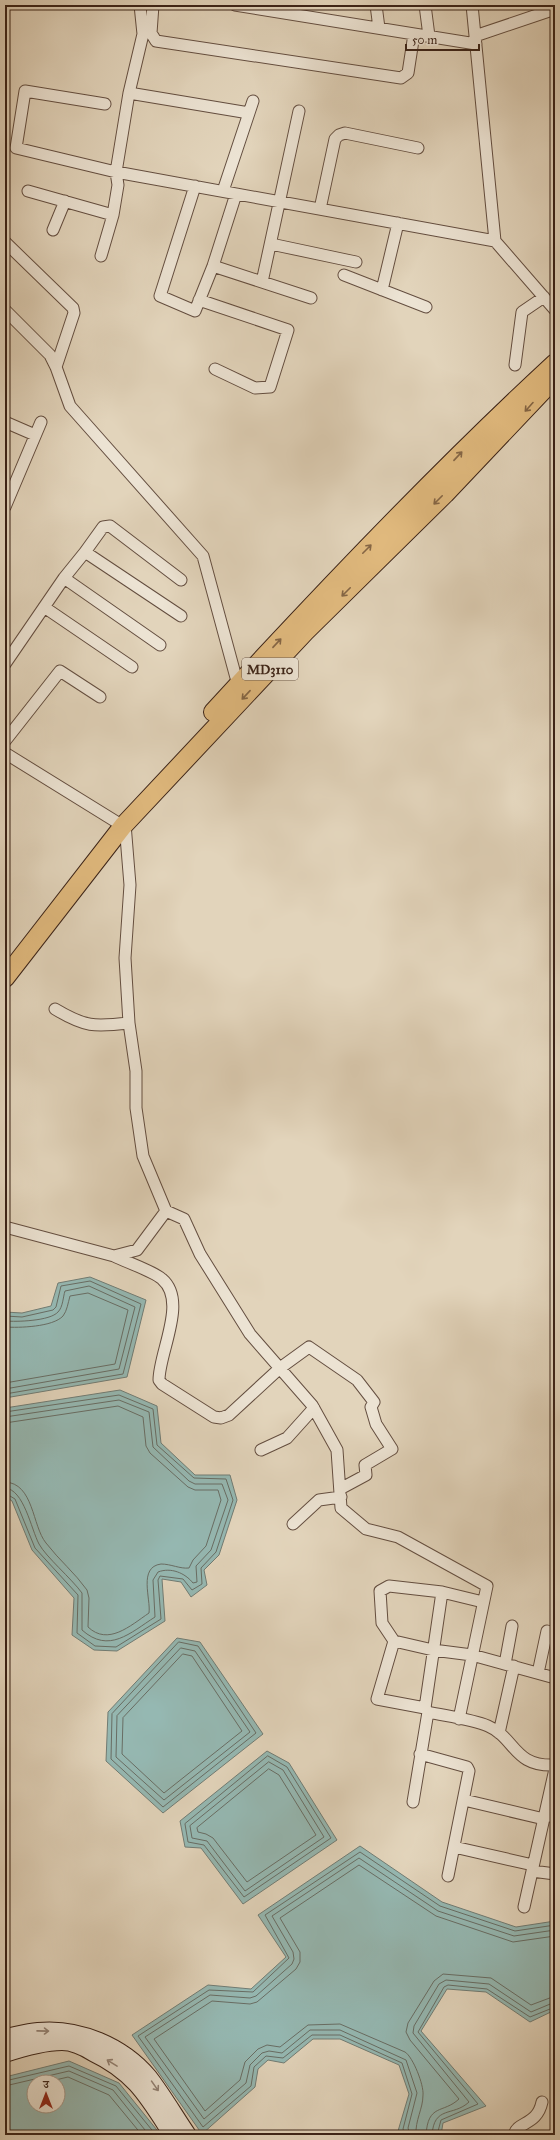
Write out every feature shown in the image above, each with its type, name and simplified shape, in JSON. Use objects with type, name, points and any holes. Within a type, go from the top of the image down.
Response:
[{"type":"main road","name":"MD3110","points":[[5,959],[238,685],[323,592],[484,429],[555,363]]},
{"type":"main road","name":"MD3110","points":[[5,978],[121,824],[305,632],[445,494],[555,378]]},
{"type":"main road","points":[[5,2037],[38,2031],[76,2032],[107,2044],[129,2058],[148,2077],[188,2135]]},
{"type":"main road","points":[[5,2054],[30,2046],[62,2042],[92,2052],[124,2070],[140,2087],[172,2135]]},
{"type":"street","points":[[101,256],[118,185],[116,172],[129,93],[143,34],[140,5]]},
{"type":"street","points":[[153,5],[151,33],[156,41],[401,78],[408,73],[414,34]]},
{"type":"street","points":[[236,5],[414,34],[475,40],[555,9]]},
{"type":"street","points":[[376,5],[378,28]]},
{"type":"street","points":[[425,5],[429,36]]},
{"type":"street","points":[[472,5],[495,241],[555,310]]},
{"type":"street","points":[[105,104],[25,91],[16,148],[116,172],[495,241]]},
{"type":"street","points":[[129,93],[249,113]]},
{"type":"street","points":[[223,191],[253,101]]},
{"type":"street","points":[[262,282],[299,111]]},
{"type":"street","points":[[320,209],[335,139],[339,135],[345,134],[418,148]]},
{"type":"street","points":[[196,186],[160,296],[195,311],[213,266],[236,194]]},
{"type":"street","points":[[28,191],[112,215]]},
{"type":"street","points":[[53,230],[65,201]]},
{"type":"street","points":[[382,290],[398,223]]},
{"type":"street","points":[[5,242],[73,308],[74,313],[56,367]]},
{"type":"street","points":[[271,244],[356,262]]},
{"type":"street","points":[[213,266],[311,298]]},
{"type":"street","points":[[344,275],[426,307]]},
{"type":"street","points":[[515,365],[522,312],[544,297]]},
{"type":"street","points":[[199,300],[288,330],[270,387],[255,388],[215,369]]},
{"type":"street","points":[[5,310],[50,355],[56,367],[70,406],[203,556],[238,685]]},
{"type":"street","points":[[5,422],[35,434]]},
{"type":"street","points":[[6,500],[41,422]]},
{"type":"street","points":[[5,664],[64,578],[85,552],[102,527],[110,526],[181,580]]},
{"type":"street","points":[[85,552],[181,616]]},
{"type":"street","points":[[64,578],[160,644]]},
{"type":"street","points":[[44,607],[132,667]]},
{"type":"street","points":[[5,741],[60,671],[100,697]]},
{"type":"street","points":[[5,753],[121,824],[130,885],[125,958],[128,1023],[136,1072],[136,1108],[143,1156],[166,1211],[184,1219],[200,1254],[246,1327],[314,1408],[337,1450],[342,1508],[366,1529],[398,1537],[487,1586],[460,1720]]},
{"type":"street","points":[[55,1009],[72,1019],[98,1027],[128,1023]]},
{"type":"street","points":[[114,1256],[137,1250],[166,1211]]},
{"type":"street","points":[[5,1227],[114,1256],[162,1278],[170,1293],[173,1316],[159,1375],[162,1384],[214,1417],[221,1418],[229,1415],[280,1368],[309,1347],[357,1380],[374,1402],[371,1407],[376,1424],[392,1450],[365,1466],[366,1475],[340,1493],[319,1500],[293,1524]]},
{"type":"street","points":[[261,1450],[287,1438],[314,1408]]},
{"type":"street","points":[[483,1602],[442,1592],[388,1586],[380,1591],[382,1623],[394,1641],[433,1650],[472,1655],[555,1678]]},
{"type":"street","points":[[413,1802],[442,1592]]},
{"type":"street","points":[[499,1733],[510,1665],[512,1626]]},
{"type":"street","points":[[538,1673],[547,1630]]},
{"type":"street","points":[[394,1641],[377,1699],[488,1726],[499,1733],[513,1749],[527,1760],[544,1765],[555,1765]]},
{"type":"street","points":[[420,1754],[467,1767],[469,1777],[448,1876]]},
{"type":"street","points":[[524,1907],[533,1868],[548,1817],[555,1769]]},
{"type":"street","points":[[464,1800],[548,1817]]},
{"type":"street","points":[[454,1847],[555,1874]]},
{"type":"street","points":[[514,2135],[516,2130],[538,2116],[542,2102]]},
{"type":"water","points":[[90,1277],[146,1300],[127,1377],[5,1398],[5,1312],[22,1313],[51,1306],[58,1283]]},
{"type":"water","points":[[120,1390],[157,1406],[161,1443],[195,1475],[230,1475],[237,1500],[219,1555],[204,1570],[207,1585],[191,1597],[181,1582],[162,1579],[165,1621],[117,1651],[94,1650],[72,1635],[74,1598],[32,1550],[12,1501],[5,1496],[5,1408]]},
{"type":"water","points":[[177,1638],[200,1642],[263,1734],[163,1813],[106,1761],[108,1712]]},
{"type":"water","points":[[267,1751],[289,1763],[337,1840],[243,1904],[201,1848],[185,1847],[180,1821]]},
{"type":"water","points":[[360,1846],[442,1902],[516,1927],[555,1921],[555,2010],[530,2022],[486,1992],[447,1989],[421,2031],[486,2106],[443,2123],[441,2135],[403,2135],[398,2131],[409,2094],[399,2065],[340,2039],[313,2039],[284,2063],[268,2060],[258,2069],[255,2087],[202,2134],[132,2035],[208,1985],[251,1989],[286,1957],[258,1915]]},
{"type":"water","points":[[69,2061],[119,2083],[161,2135],[5,2135],[5,2077]]}]
